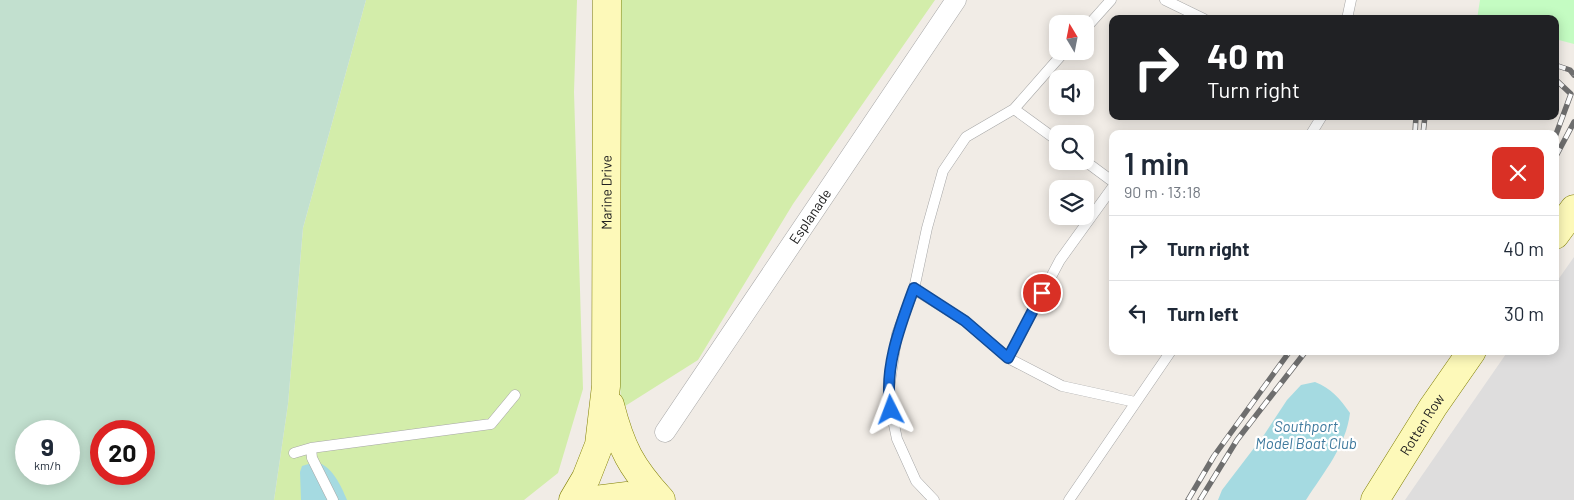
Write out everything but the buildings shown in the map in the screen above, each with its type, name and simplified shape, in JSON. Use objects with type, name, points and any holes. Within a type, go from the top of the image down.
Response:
[{"type":"street","name":"Marine Drive","points":[[573,500],[586,478],[599,445],[606,386],[607,0]]},
{"type":"street","name":"Esplanade","points":[[665,432],[956,0]]},
{"type":"street","points":[[1559,230],[1574,209]]},
{"type":"street","name":"Rotten Row","points":[[1375,500],[1433,407],[1469,355]]},
{"type":"street","name":"Marine Drive","points":[[606,386],[620,441],[641,478],[661,500]]},
{"type":"street","points":[[595,500],[627,496],[647,500]]},
{"type":"lane","points":[[1094,19],[1111,0]]},
{"type":"lane","points":[[1165,0],[1196,15]]},
{"type":"lane","points":[[1348,15],[1351,0]]},
{"type":"lane","points":[[934,500],[916,481],[897,439],[888,396],[897,334],[914,288],[927,228],[943,170],[966,137],[1014,109],[1057,60]]},
{"type":"lane","points":[[1014,109],[1049,134]]},
{"type":"lane","points":[[1094,168],[1109,179]]},
{"type":"lane","points":[[1008,358],[1060,260],[1109,192]]},
{"type":"lane","points":[[914,288],[965,321],[1008,358],[1062,386],[1135,402]]},
{"type":"lane","points":[[1069,500],[1169,355]]},
{"type":"lane","points":[[294,453],[312,448],[491,424],[515,395]]},
{"type":"lane","points":[[312,448],[312,458],[333,500]]},
{"type":"shaded area","points":[[1574,257],[1574,500],[1405,500],[1505,355],[1559,355],[1559,278]]},
{"type":"green space","points":[[0,0],[366,0],[303,228],[288,404],[274,500],[0,500]]},
{"type":"green space","points":[[366,0],[577,0],[574,92],[583,389],[558,473],[524,500],[274,500],[288,404],[303,228]]},
{"type":"green space","points":[[621,0],[935,0],[793,204],[698,360],[622,408],[617,356]]},
{"type":"green space","points":[[1480,0],[1574,0],[1574,44],[1559,40],[1559,15],[1478,15]]},
{"type":"water","name":"Southport Model Boat Club","points":[[1315,382],[1335,394],[1350,413],[1348,425],[1339,448],[1306,500],[1218,500],[1222,490],[1264,435],[1287,400],[1301,385]]},
{"type":"water","points":[[315,462],[331,471],[347,500],[301,500],[300,472],[302,466]]},
{"type":"railway","points":[[1559,66],[1570,70],[1574,75]]},
{"type":"railway","points":[[1558,130],[1571,94],[1559,83]]},
{"type":"railway","points":[[1415,130],[1416,120]]},
{"type":"railway","points":[[1423,130],[1425,120]]},
{"type":"railway","points":[[1559,150],[1574,122]]},
{"type":"railway","points":[[1188,500],[1214,456],[1287,355]]},
{"type":"railway","points":[[1200,500],[1237,440],[1303,355]]},
{"type":"route","points":[[891,410],[888,396],[897,334],[914,288],[965,321],[1008,358],[1042,293]]}]
